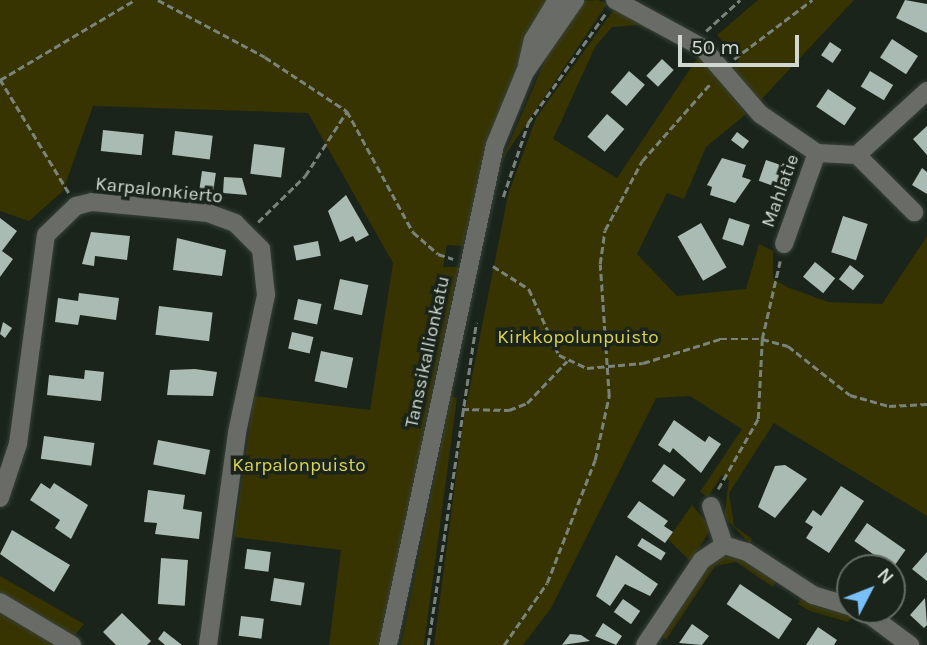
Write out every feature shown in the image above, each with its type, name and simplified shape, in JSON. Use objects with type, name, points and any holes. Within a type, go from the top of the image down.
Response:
[{"type":"street","name":"Tanssikallionkatu","points":[[388,645],[483,194],[525,72],[533,40],[557,0]]},
{"type":"street","name":"Tanssikallionkatu","points":[[525,72],[575,0]]},
{"type":"street","points":[[615,0],[703,48],[760,114],[817,153],[858,155],[914,212]]},
{"type":"street","points":[[858,155],[927,91]]},
{"type":"street","name":"Mahlatie","points":[[784,244],[817,153]]},
{"type":"street","name":"Karpalonkierto","points":[[0,498],[18,444],[38,261],[46,235],[76,206],[208,214],[247,231]]},
{"type":"street","points":[[208,645],[237,433],[266,295],[261,249],[247,231]]},
{"type":"street","points":[[711,506],[724,545]]},
{"type":"street","points":[[724,545],[747,552],[813,595],[836,602]]},
{"type":"street","points":[[645,645],[702,560],[724,545]]},
{"type":"street","points":[[0,602],[72,645]]},
{"type":"street","points":[[882,624],[910,645]]},
{"type":"path","points":[[76,206],[0,80],[135,0]]},
{"type":"path","points":[[158,0],[265,57],[347,111],[413,232],[438,254],[460,260]]},
{"type":"path","points":[[500,210],[528,123],[615,0]]},
{"type":"path","points":[[705,32],[740,0]]},
{"type":"path","points":[[734,59],[812,0]]},
{"type":"path","points":[[504,645],[547,583],[594,460],[609,396],[604,370],[610,334],[600,255],[605,230],[642,161],[718,76]]},
{"type":"path","points":[[247,231],[305,176],[347,111]]},
{"type":"path","points":[[711,506],[758,419],[762,339],[784,244]]},
{"type":"path","points":[[485,272],[488,260]]},
{"type":"path","points":[[493,267],[529,289],[551,344],[567,361],[604,370],[720,339],[762,339],[788,346],[850,396],[889,405],[927,404]]},
{"type":"path","points":[[428,645],[477,313]]},
{"type":"path","points":[[462,408],[509,410],[527,402],[567,361]]},
{"type":"green space","name":"Karpalonpuisto","points":[[0,0],[549,0],[490,136],[463,246],[447,245],[443,267],[459,267],[379,645],[329,645],[341,550],[234,537],[254,396],[370,410],[393,263],[308,113],[93,106],[63,191],[29,221],[0,211]]},
{"type":"green space","points":[[598,0],[607,4],[502,160],[550,49],[583,1]]},
{"type":"green space","points":[[758,0],[854,0],[758,103],[732,67],[739,60],[717,35]]},
{"type":"green space","name":"Kirkkopolunpuisto","points":[[615,8],[675,41],[638,25],[612,27],[595,47],[553,139],[617,178],[699,56],[746,114],[706,147],[684,199],[667,193],[637,254],[677,296],[746,289],[759,244],[773,251],[773,278],[787,287],[828,302],[882,304],[927,236],[927,516],[774,423],[729,493],[734,526],[752,539],[750,544],[724,517],[729,480],[722,475],[708,497],[700,492],[742,429],[690,396],[656,398],[551,608],[523,645],[434,645],[463,422],[508,195],[536,118]]},
{"type":"green space","points":[[451,396],[457,398],[424,645],[401,645]]},
{"type":"green space","points":[[692,505],[711,528],[691,562],[668,539]]},
{"type":"green space","points":[[723,556],[738,557],[777,580],[773,587],[736,562],[715,566],[666,640],[661,636],[708,565]]},
{"type":"green space","points":[[0,576],[84,624],[73,637],[0,592]]},
{"type":"green space","points":[[802,597],[836,608],[836,619],[810,611],[798,604]]},
{"type":"green space","points":[[0,609],[57,645],[0,645]]},
{"type":"building","points":[[905,0],[927,4],[927,33],[896,18]]},
{"type":"building","points":[[892,39],[918,56],[906,74],[880,57]]},
{"type":"building","points":[[830,42],[842,50],[833,63],[821,55]]},
{"type":"building","points":[[662,59],[674,70],[658,87],[646,76]]},
{"type":"building","points":[[629,71],[645,85],[626,106],[611,92]]},
{"type":"building","points":[[870,71],[893,85],[884,100],[861,86]]},
{"type":"building","points":[[828,89],[856,108],[844,125],[816,106]]},
{"type":"building","points":[[607,114],[624,129],[605,152],[587,137]]},
{"type":"building","points":[[927,126],[927,155],[913,139]]},
{"type":"building","points":[[103,130],[144,134],[142,155],[101,151]]},
{"type":"building","points":[[175,131],[213,136],[210,159],[172,155]]},
{"type":"building","points":[[737,132],[749,141],[743,149],[731,140]]},
{"type":"building","points":[[254,144],[285,148],[281,178],[250,174]]},
{"type":"building","points":[[722,158],[746,165],[742,177],[751,180],[735,203],[710,195],[712,187],[707,185]]},
{"type":"building","points":[[766,160],[786,167],[779,188],[759,181]]},
{"type":"building","points":[[922,168],[927,172],[927,194],[912,185]]},
{"type":"building","points":[[202,171],[216,173],[213,192],[199,190]]},
{"type":"building","points":[[224,177],[242,178],[247,195],[223,193]]},
{"type":"building","points":[[346,195],[369,235],[356,242],[353,236],[340,242],[328,211]]},
{"type":"building","points":[[843,216],[868,224],[856,260],[831,252]]},
{"type":"building","points":[[0,218],[17,231],[2,251],[13,259],[0,277]]},
{"type":"building","points":[[729,218],[750,225],[743,246],[722,239]]},
{"type":"building","points":[[701,223],[726,267],[703,281],[678,236]]},
{"type":"building","points":[[91,232],[130,236],[127,260],[95,256],[94,266],[82,264]]},
{"type":"building","points":[[177,238],[226,250],[222,276],[173,270]]},
{"type":"building","points":[[318,241],[321,256],[296,260],[293,246]]},
{"type":"building","points":[[815,262],[835,278],[823,293],[803,277]]},
{"type":"building","points":[[850,265],[864,276],[853,290],[839,279]]},
{"type":"building","points":[[340,279],[368,285],[362,315],[334,309]]},
{"type":"building","points":[[79,293],[119,298],[116,320],[80,315],[78,325],[55,322],[58,298],[78,301]]},
{"type":"building","points":[[298,299],[321,304],[317,325],[294,320]]},
{"type":"building","points":[[159,306],[213,313],[209,341],[155,335]]},
{"type":"building","points":[[3,322],[12,328],[5,338],[0,334]]},
{"type":"building","points":[[292,332],[313,337],[310,354],[288,349]]},
{"type":"building","points":[[321,351],[353,358],[347,388],[315,381]]},
{"type":"building","points":[[85,370],[104,372],[101,401],[47,395],[49,375],[84,379]]},
{"type":"building","points":[[170,370],[217,372],[213,396],[167,395]]},
{"type":"building","points":[[674,420],[705,442],[709,436],[721,444],[701,473],[673,448],[670,453],[658,445]]},
{"type":"building","points":[[44,436],[95,443],[91,466],[41,459]]},
{"type":"building","points":[[158,440],[210,450],[205,475],[153,465]]},
{"type":"building","points":[[664,464],[686,480],[673,497],[652,481]]},
{"type":"building","points":[[785,465],[807,479],[775,518],[758,507],[775,466]]},
{"type":"building","points":[[41,483],[50,489],[54,483],[88,505],[71,539],[55,528],[60,520],[30,500]]},
{"type":"building","points":[[841,486],[864,501],[829,553],[806,538],[813,527],[805,522],[813,510],[821,516]]},
{"type":"building","points":[[148,490],[185,495],[183,509],[202,512],[199,539],[155,534],[157,523],[144,522]]},
{"type":"building","points":[[639,501],[668,521],[664,526],[673,532],[665,543],[627,517]]},
{"type":"building","points":[[867,523],[906,550],[903,554],[873,554],[854,541]]},
{"type":"building","points":[[12,530],[70,565],[54,592],[0,554]]},
{"type":"building","points":[[642,538],[666,553],[661,560],[637,546]]},
{"type":"building","points":[[247,549],[271,552],[268,572],[245,569]]},
{"type":"building","points":[[927,552],[927,581],[912,569]]},
{"type":"building","points":[[616,555],[658,584],[650,596],[625,584],[610,606],[596,596]]},
{"type":"building","points":[[161,558],[188,560],[185,606],[158,604]]},
{"type":"building","points":[[274,578],[305,583],[301,606],[270,601]]},
{"type":"building","points":[[740,584],[792,619],[779,639],[727,604]]},
{"type":"building","points":[[925,598],[927,625],[924,628],[910,615]]},
{"type":"building","points":[[623,599],[640,611],[631,624],[614,612]]},
{"type":"building","points":[[122,613],[151,641],[147,645],[116,645],[103,632]]},
{"type":"building","points":[[241,616],[264,619],[261,639],[239,636]]},
{"type":"building","points":[[603,623],[622,636],[616,645],[595,636]]},
{"type":"building","points":[[692,624],[709,636],[702,645],[679,643]]},
{"type":"building","points":[[818,627],[837,640],[834,645],[806,645]]},
{"type":"building","points":[[164,631],[182,645],[165,645],[158,639]]},
{"type":"building","points":[[570,634],[581,635],[590,641],[562,645]]}]
